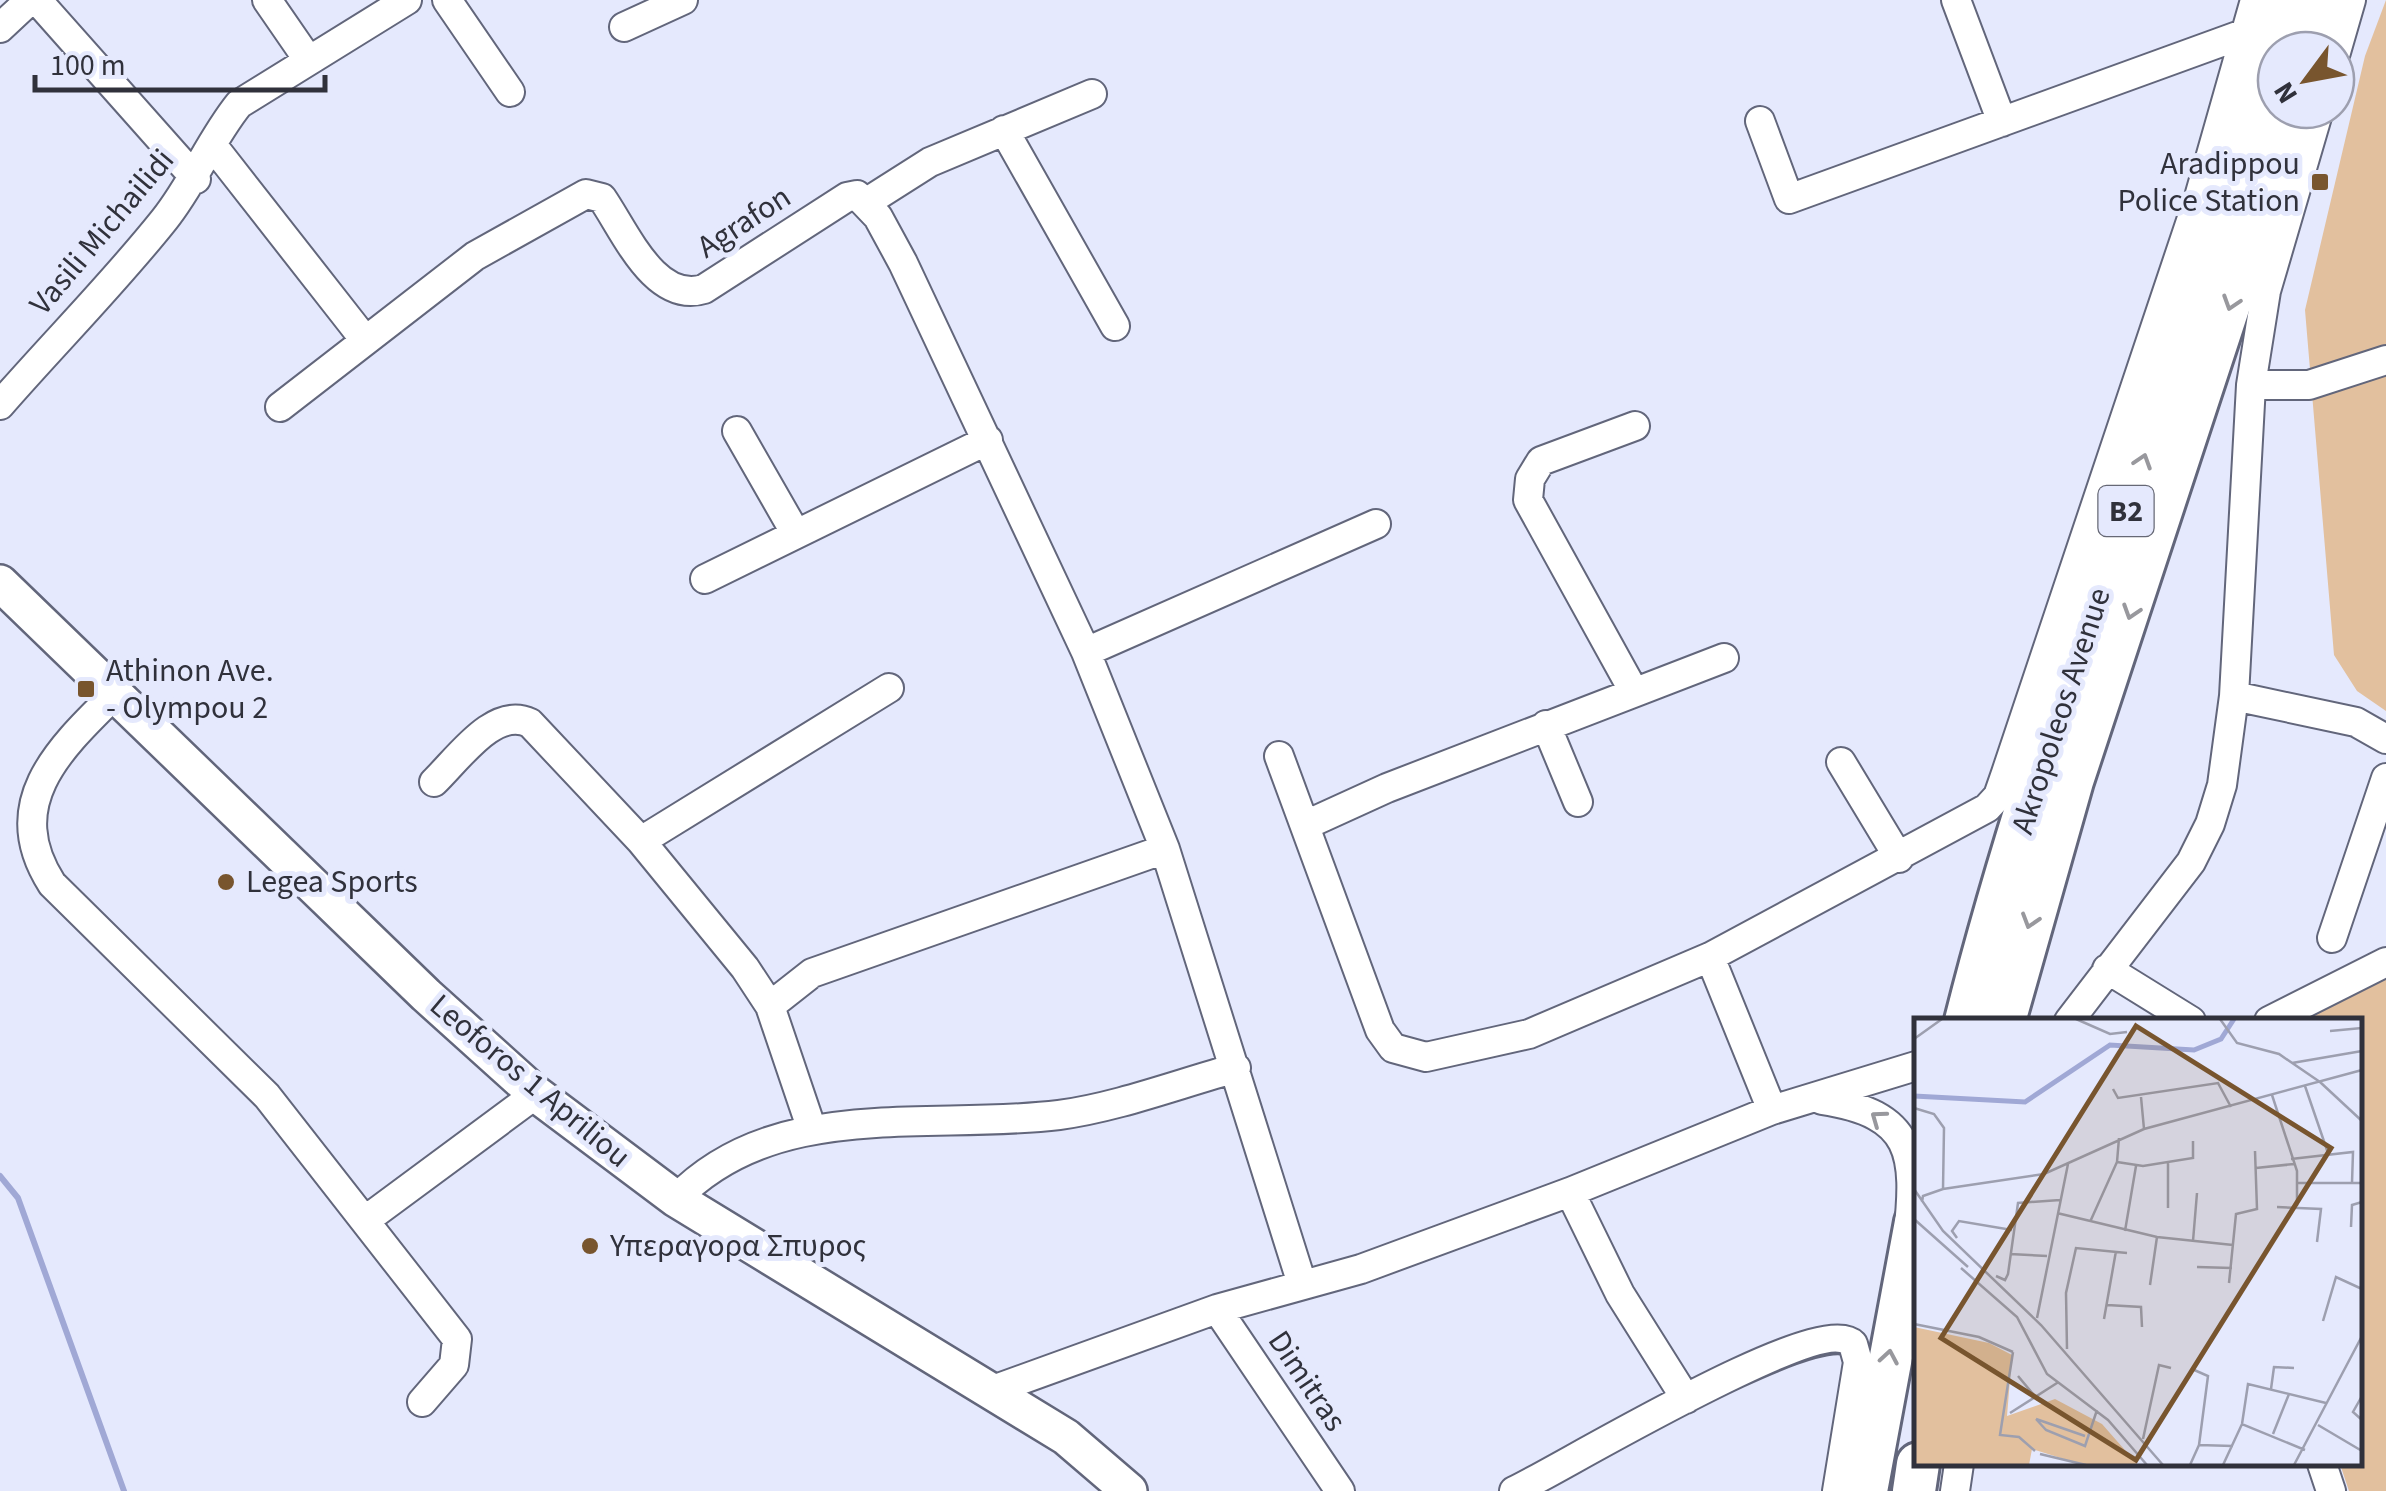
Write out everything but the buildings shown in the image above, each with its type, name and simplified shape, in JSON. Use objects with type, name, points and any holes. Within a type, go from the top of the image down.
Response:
[{"type":"highway","name":"Akropoleos Avenue","points":[[1967,1018],[2005,887],[2250,130],[2282,0]]},
{"type":"highway","points":[[2311,30],[2318,0]]},
{"type":"highway","name":"Akropoleos Avenue","points":[[2005,1018],[2072,781],[2286,130]]},
{"type":"highway","points":[[1866,1491],[1903,1272],[1914,1230]]},
{"type":"highway","points":[[1914,1491],[1918,1466]]},
{"type":"main road","name":"Leoforos 1 Apriliou","points":[[0,582],[426,995],[536,1094],[676,1200],[993,1390],[1066,1437],[1129,1491]]},
{"type":"street","points":[[0,28],[30,0]]},
{"type":"street","points":[[38,0],[196,178]]},
{"type":"street","points":[[267,0],[308,58]]},
{"type":"street","name":"Vasili Michailidi","points":[[0,405],[196,178],[239,104],[407,0]]},
{"type":"street","points":[[447,0],[510,92]]},
{"type":"street","points":[[624,27],[683,0]]},
{"type":"street","points":[[1956,0],[2002,122]]},
{"type":"street","points":[[1279,756],[1308,824],[1380,1030],[1404,1054],[1426,1057],[1529,1034],[1710,957],[1966,823],[1998,796],[2193,216],[2256,0]]},
{"type":"street","points":[[2342,30],[2351,0]]},
{"type":"street","points":[[1760,121],[1789,199],[2246,33]]},
{"type":"street","points":[[1092,94],[930,162],[868,202],[903,263],[1086,652],[1164,849],[1302,1284]]},
{"type":"street","points":[[1004,130],[1114,326]]},
{"type":"street","points":[[2072,1018],[2166,899],[2210,824],[2222,785],[2234,696],[2250,385],[2266,290],[2313,130]]},
{"type":"street","points":[[213,146],[365,340],[280,408]]},
{"type":"street","name":"Agrafon","points":[[365,340],[475,256],[594,193],[660,280],[674,292],[688,294],[718,280],[847,197],[857,195],[868,202]]},
{"type":"street","points":[[2250,385],[2309,385],[2386,360]]},
{"type":"street","points":[[1633,690],[1528,500],[1530,480],[1541,461],[1635,426]]},
{"type":"street","points":[[737,431],[796,534]]},
{"type":"street","points":[[705,579],[988,440]]},
{"type":"street","points":[[1086,652],[1376,524]]},
{"type":"street","points":[[1308,824],[1633,690],[1724,658]]},
{"type":"street","points":[[642,841],[889,688]]},
{"type":"street","points":[[117,692],[34,780],[23,820],[38,867],[268,1096],[457,1339],[454,1365],[422,1402]]},
{"type":"street","points":[[2234,696],[2356,722],[2386,739]]},
{"type":"street","points":[[434,782],[500,720],[516,716],[530,724],[642,841],[745,968],[770,1006],[812,1130]]},
{"type":"street","points":[[1546,725],[1578,802]]},
{"type":"street","points":[[1841,762],[1899,858]]},
{"type":"street","points":[[2332,938],[2386,778]]},
{"type":"street","points":[[770,1006],[812,973],[1164,849]]},
{"type":"street","points":[[1954,1018],[1978,944],[2005,887]]},
{"type":"street","points":[[1710,957],[1772,1110]]},
{"type":"street","points":[[2275,1018],[2386,962]]},
{"type":"street","points":[[2107,969],[2186,1018]]},
{"type":"street","points":[[993,1390],[1217,1309],[1361,1270],[1570,1192],[1772,1110],[1914,1067]]},
{"type":"street","points":[[676,1200],[710,1168],[736,1153],[812,1130],[915,1118],[1061,1114],[1236,1068]]},
{"type":"street","points":[[367,1219],[536,1094]]},
{"type":"street","points":[[1815,1099],[1860,1106],[1896,1131],[1906,1148],[1913,1188],[1903,1272]]},
{"type":"street","points":[[1570,1192],[1620,1294],[1686,1398]]},
{"type":"street","name":"Dimitras","points":[[1217,1309],[1340,1491]]},
{"type":"street","points":[[1514,1491],[1550,1484],[1686,1398],[1801,1343],[1848,1338],[1858,1362],[1837,1491]]},
{"type":"street","points":[[1956,1491],[1959,1466]]},
{"type":"street","points":[[2323,1466],[2331,1491]]},
{"type":"shaded area","points":[[2386,0],[2386,711],[2357,691],[2334,655],[2305,310],[2348,130],[2356,130],[2356,94]]},
{"type":"shaded area","points":[[2386,956],[2386,1491],[2349,1491],[2341,1466],[2361,1466],[2361,1018],[2253,1018]]},
{"type":"waterway","points":[[0,1176],[18,1198],[124,1491]]},
{"type":"place","name":"Aradippou Police Station","points":[[2320,182]]},
{"type":"place","name":"Athinon Ave. - Olympou 2","points":[[86,689]]},
{"type":"place","name":"Legea Sports","points":[[226,882]]},
{"type":"place","name":"Υπεραγορα Σπυρος","points":[[590,1246]]}]
